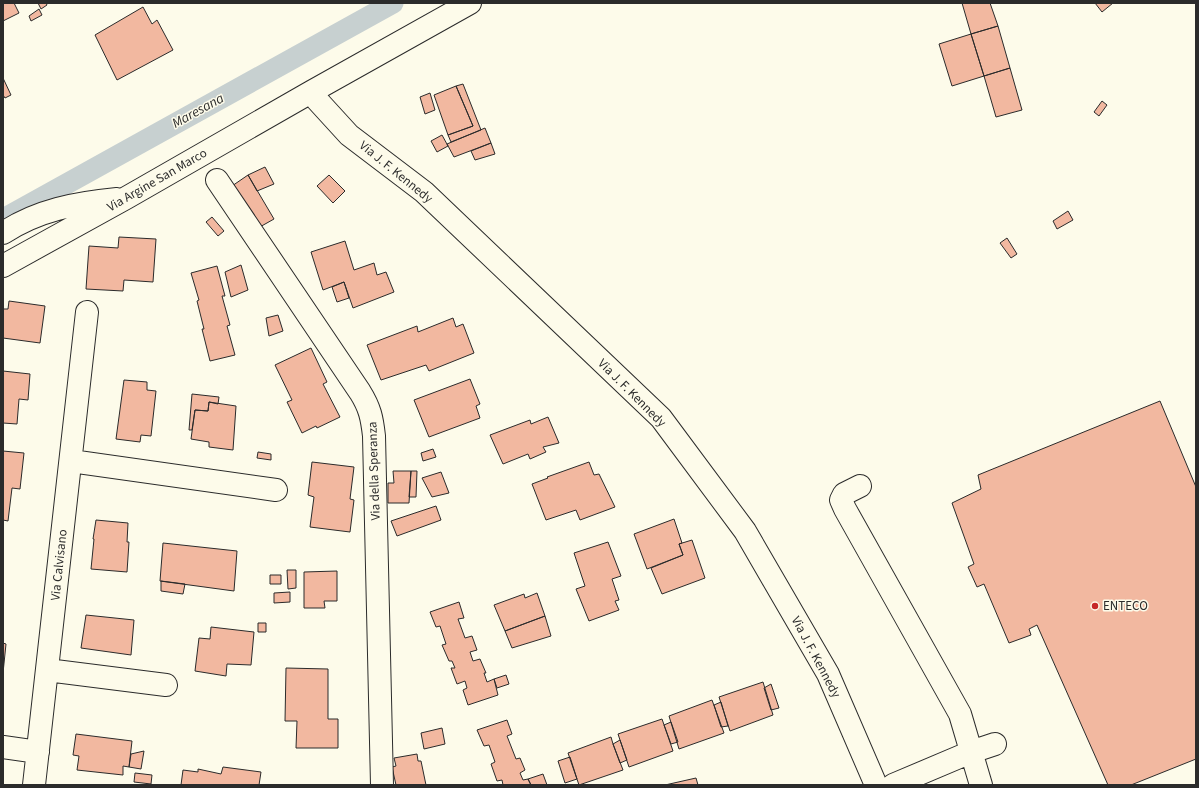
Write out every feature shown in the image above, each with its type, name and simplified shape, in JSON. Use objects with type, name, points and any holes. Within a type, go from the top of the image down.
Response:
[{"type":"street","name":"Via Argine San Marco","points":[[3,266],[470,3]]},
{"type":"street","name":"Via J. F. Kennedy","points":[[311,92],[349,135],[424,192],[661,418],[745,531],[828,674],[876,785]]},
{"type":"street","name":"Via della Speranza","points":[[217,180],[360,392],[367,403],[372,419],[374,436],[382,785]]},
{"type":"street","points":[[3,233],[17,224],[48,211],[87,202],[126,198]]},
{"type":"street","name":"Via Calvisano","points":[[34,785],[87,312]]},
{"type":"street","points":[[71,461],[276,490]]},
{"type":"street","points":[[860,486],[844,494],[841,500],[960,714],[981,785]]},
{"type":"street","points":[[47,670],[166,685]]},
{"type":"street","points":[[893,785],[971,752],[995,744]]},
{"type":"street","points":[[3,747],[38,752]]},
{"type":"building","points":[[3,3],[14,3],[19,13],[3,21]]},
{"type":"building","points":[[38,3],[46,3],[47,5],[41,9]]},
{"type":"building","points":[[962,3],[990,3],[998,26],[971,34]]},
{"type":"building","points":[[1095,3],[1113,3],[1102,12]]},
{"type":"building","points":[[143,7],[152,24],[157,20],[173,50],[117,80],[95,35]]},
{"type":"building","points":[[39,9],[42,15],[31,21],[29,16]]},
{"type":"building","points":[[998,26],[1010,68],[984,76],[971,34]]},
{"type":"building","points":[[971,34],[984,76],[952,86],[939,44]]},
{"type":"building","points":[[1010,68],[1022,110],[996,117],[984,76]]},
{"type":"building","points":[[3,78],[11,95],[5,98],[3,95]]},
{"type":"building","points":[[463,84],[481,130],[451,142],[448,135],[473,126],[456,86]]},
{"type":"building","points":[[456,86],[473,126],[448,135],[434,95]]},
{"type":"building","points":[[430,93],[435,110],[425,114],[420,97]]},
{"type":"building","points":[[1102,101],[1107,105],[1099,116],[1094,112]]},
{"type":"building","points":[[485,128],[491,143],[454,157],[447,144]]},
{"type":"building","points":[[442,135],[448,146],[437,152],[431,141]]},
{"type":"building","points":[[491,143],[495,154],[475,160],[471,151]]},
{"type":"building","points":[[265,167],[274,184],[257,191],[248,175]]},
{"type":"building","points":[[248,175],[274,219],[258,228],[232,186]]},
{"type":"building","points":[[329,175],[345,191],[333,203],[317,186]]},
{"type":"building","points":[[1068,211],[1073,220],[1057,229],[1053,221]]},
{"type":"building","points":[[212,217],[224,231],[218,236],[206,222]]},
{"type":"building","points":[[119,237],[156,239],[153,282],[124,280],[123,291],[86,289],[89,246],[118,248]]},
{"type":"building","points":[[1007,238],[1017,254],[1011,258],[1000,243]]},
{"type":"building","points":[[345,241],[354,270],[374,263],[377,275],[386,272],[394,292],[353,308],[344,282],[323,290],[311,252]]},
{"type":"building","points":[[241,265],[248,290],[231,297],[225,272]]},
{"type":"building","points":[[217,266],[225,296],[222,296],[230,325],[227,326],[235,355],[210,361],[202,329],[204,329],[197,301],[199,300],[191,273]]},
{"type":"building","points":[[344,282],[349,298],[337,302],[332,287]]},
{"type":"building","points":[[9,301],[45,306],[40,343],[3,338],[3,309],[8,309]]},
{"type":"building","points":[[278,315],[283,331],[269,336],[266,318]]},
{"type":"building","points":[[453,318],[456,327],[463,324],[474,353],[429,371],[426,365],[381,380],[367,345],[417,326],[418,332]]},
{"type":"building","points":[[311,348],[327,382],[323,384],[340,417],[317,428],[316,426],[302,433],[287,402],[292,400],[275,365]]},
{"type":"building","points":[[3,371],[30,374],[28,400],[19,399],[17,424],[3,423]]},
{"type":"building","points":[[470,379],[480,404],[476,406],[480,418],[429,437],[414,400]]},
{"type":"building","points":[[124,380],[147,382],[147,390],[156,391],[151,436],[141,435],[140,442],[116,439]]},
{"type":"building","points":[[192,394],[219,397],[218,404],[209,402],[208,411],[195,410],[192,430],[189,430]]},
{"type":"building","name":"ENTECO","points":[[1160,401],[1196,487],[1196,759],[1131,785],[1108,785],[1037,625],[1029,629],[1031,635],[1009,643],[984,584],[977,587],[968,567],[974,564],[952,503],[981,489],[978,475]]},
{"type":"building","points":[[209,402],[236,406],[233,450],[209,447],[209,442],[191,439],[195,410],[208,411]]},
{"type":"building","points":[[548,417],[559,443],[543,447],[546,452],[530,459],[528,454],[503,464],[490,435],[530,420],[531,424]]},
{"type":"building","points":[[433,449],[436,457],[423,461],[421,453]]},
{"type":"building","points":[[3,451],[24,453],[20,489],[12,488],[8,521],[3,520]]},
{"type":"building","points":[[258,452],[271,454],[271,460],[257,458]]},
{"type":"building","points":[[312,462],[354,467],[350,499],[354,500],[350,532],[310,527],[314,497],[308,495]]},
{"type":"building","points":[[589,462],[594,475],[599,474],[615,507],[580,520],[576,510],[546,520],[532,484]]},
{"type":"building","points":[[393,471],[411,471],[409,503],[388,503],[388,483],[394,483]]},
{"type":"building","points":[[411,471],[417,471],[416,497],[409,497]]},
{"type":"building","points":[[441,472],[449,493],[432,497],[422,478]]},
{"type":"building","points":[[436,506],[441,520],[397,536],[391,521]]},
{"type":"building","points":[[674,519],[682,543],[679,544],[683,555],[647,569],[634,534]]},
{"type":"building","points":[[96,520],[128,523],[127,542],[129,542],[127,572],[91,569]]},
{"type":"building","points":[[692,540],[705,578],[662,594],[651,568],[683,555],[679,544]]},
{"type":"building","points":[[608,542],[621,576],[612,579],[619,600],[615,601],[619,610],[589,621],[576,589],[585,586],[574,553]]},
{"type":"building","points":[[163,543],[237,551],[234,591],[160,581]]},
{"type":"building","points":[[287,570],[296,570],[296,588],[288,589]]},
{"type":"building","points":[[337,571],[337,601],[324,601],[325,608],[304,608],[304,572]]},
{"type":"building","points":[[270,575],[281,575],[281,584],[270,584]]},
{"type":"building","points":[[161,581],[185,584],[183,594],[161,591]]},
{"type":"building","points":[[290,592],[290,602],[274,603],[274,593]]},
{"type":"building","points":[[537,593],[545,616],[505,631],[494,605],[524,594],[525,598]]},
{"type":"building","points":[[459,602],[464,618],[458,619],[465,638],[472,636],[477,650],[470,652],[473,661],[480,659],[486,673],[484,673],[487,682],[494,679],[498,695],[468,705],[463,690],[467,688],[465,681],[457,684],[451,668],[455,668],[452,661],[449,661],[442,645],[446,644],[440,626],[436,627],[430,612]]},
{"type":"building","points":[[86,615],[134,620],[131,655],[81,648]]},
{"type":"building","points":[[545,616],[551,636],[512,648],[505,631]]},
{"type":"building","points":[[258,623],[266,623],[266,632],[258,632]]},
{"type":"building","points":[[211,627],[254,632],[251,665],[227,664],[226,676],[195,671],[199,638],[210,639]]},
{"type":"building","points":[[3,643],[6,644],[3,673]]},
{"type":"building","points":[[286,668],[328,669],[328,719],[338,719],[338,748],[296,748],[297,721],[285,721]]},
{"type":"building","points":[[506,675],[509,684],[497,688],[494,679]]},
{"type":"building","points":[[763,682],[773,715],[730,731],[719,697]]},
{"type":"building","points":[[771,684],[779,708],[771,710],[764,688]]},
{"type":"building","points":[[712,700],[724,733],[679,749],[669,716]]},
{"type":"building","points":[[721,702],[728,726],[721,727],[714,705]]},
{"type":"building","points":[[662,719],[673,751],[629,767],[618,734]]},
{"type":"building","points":[[507,720],[512,734],[507,736],[516,759],[520,758],[525,770],[520,773],[523,780],[528,779],[531,785],[503,785],[502,780],[497,781],[491,764],[495,762],[489,745],[484,746],[477,730]]},
{"type":"building","points":[[671,722],[678,742],[671,744],[664,725]]},
{"type":"building","points":[[442,728],[445,744],[424,749],[421,733]]},
{"type":"building","points":[[76,734],[132,741],[129,767],[123,766],[123,775],[77,770],[79,756],[73,755]]},
{"type":"building","points":[[611,737],[623,770],[579,785],[568,753]]},
{"type":"building","points":[[620,740],[627,760],[620,763],[613,744]]},
{"type":"building","points":[[144,751],[141,769],[129,767],[131,754]]},
{"type":"building","points":[[417,754],[418,761],[421,761],[426,785],[396,785],[392,767],[396,766],[394,758]]},
{"type":"building","points":[[570,757],[577,779],[565,783],[558,761]]},
{"type":"building","points":[[223,767],[261,772],[259,785],[181,785],[183,770],[198,772],[198,769],[221,774]]},
{"type":"building","points":[[135,773],[152,775],[151,784],[134,782]]},
{"type":"building","points":[[543,774],[547,785],[531,785],[528,779]]},
{"type":"building","points":[[696,778],[698,785],[665,785]]},
{"type":"waterway","name":"Maresana","points":[[3,219],[393,3]]},
{"type":"place","name":"ENTECO","points":[[1095,606]]}]
